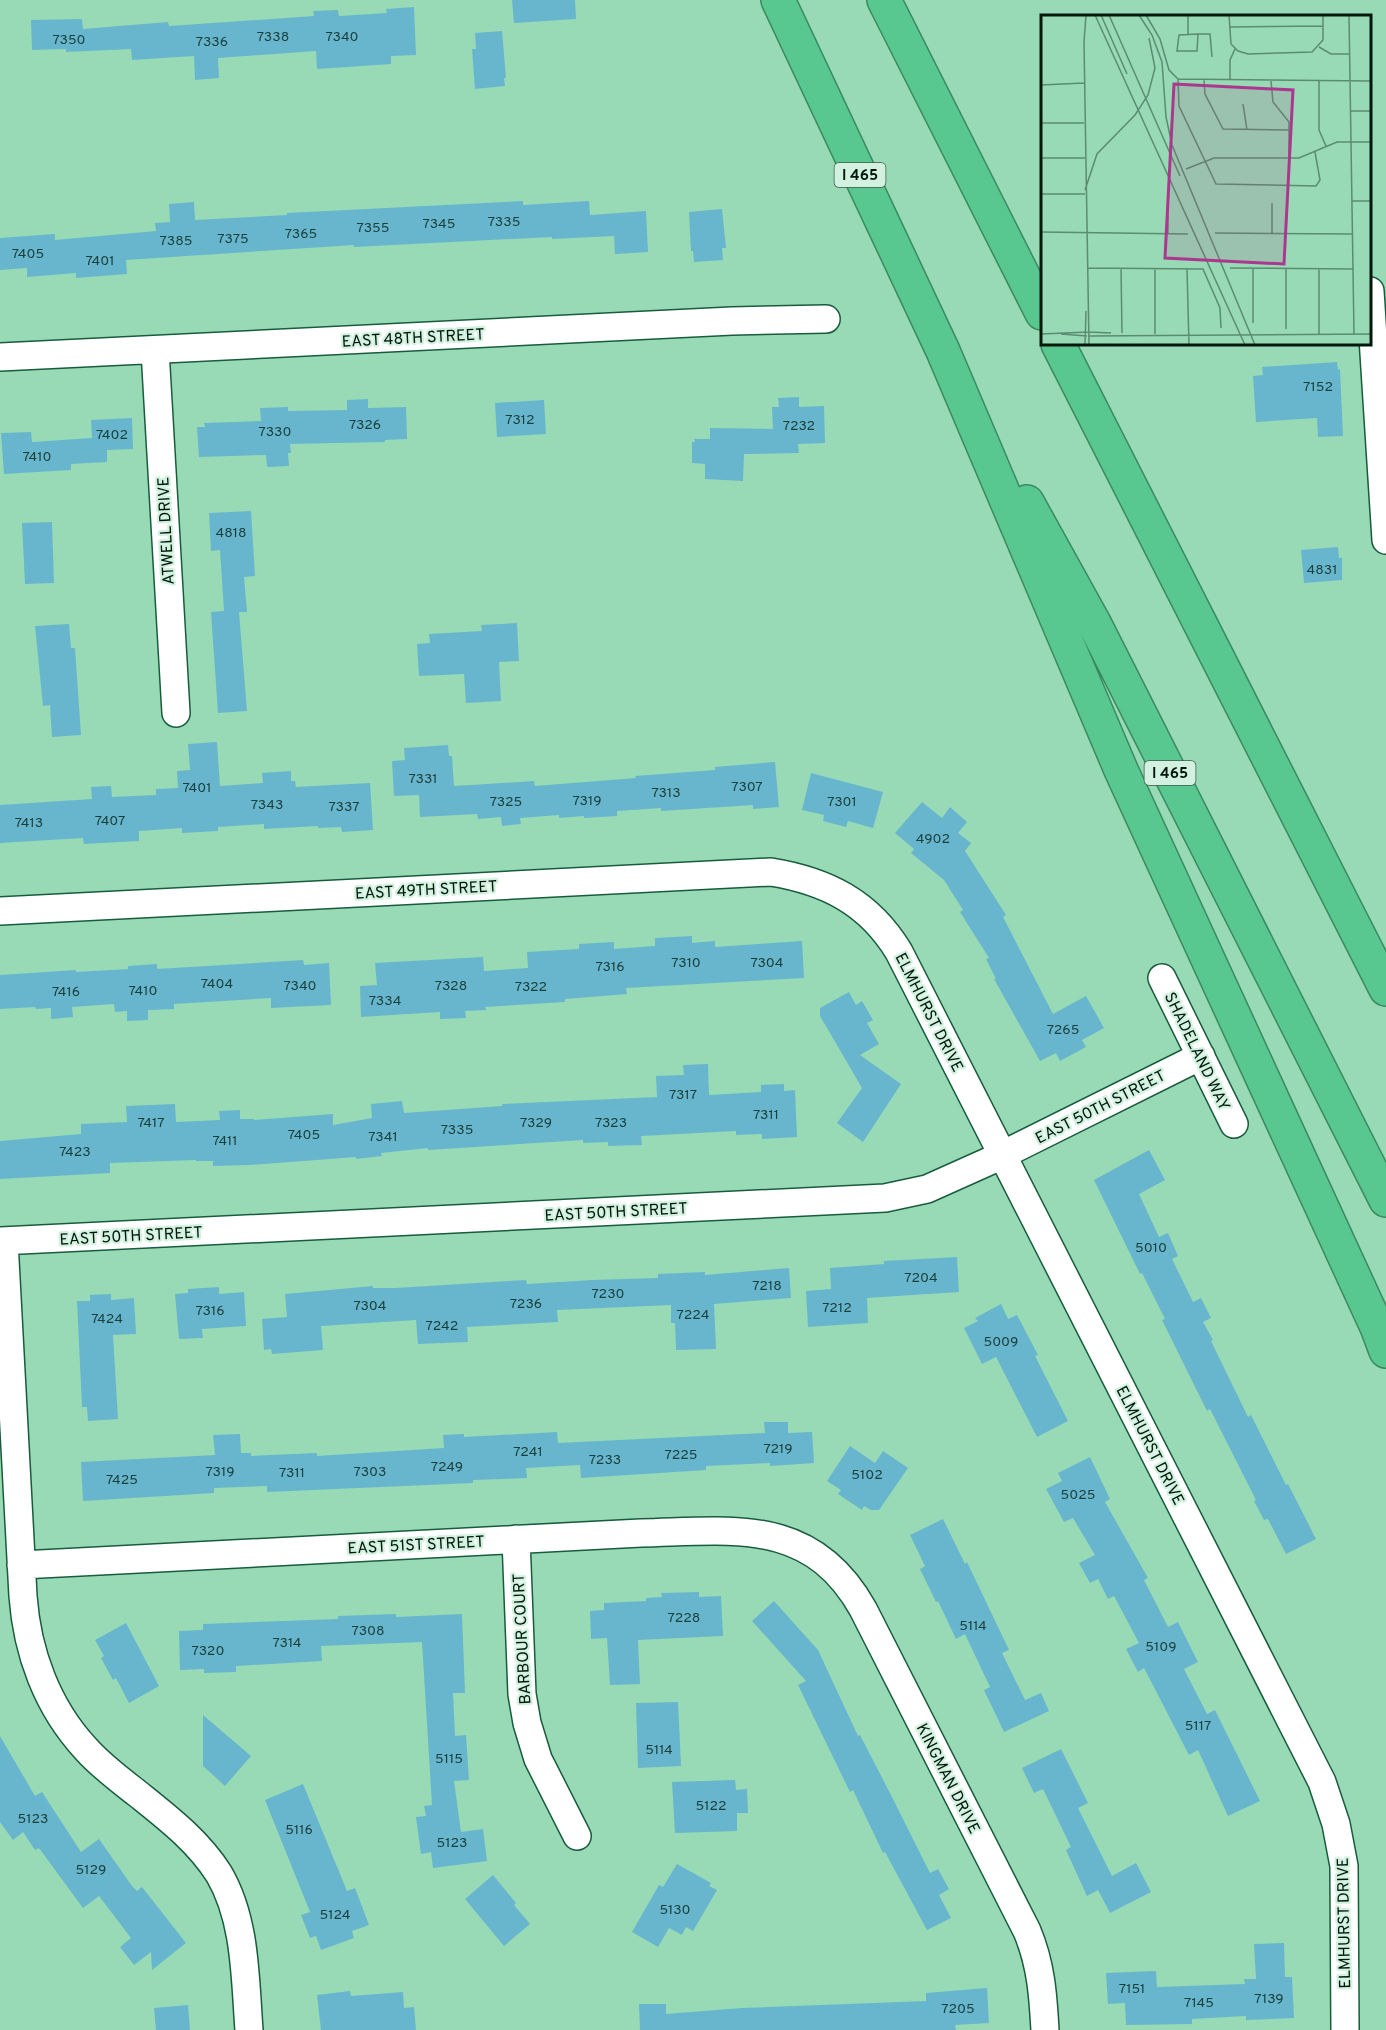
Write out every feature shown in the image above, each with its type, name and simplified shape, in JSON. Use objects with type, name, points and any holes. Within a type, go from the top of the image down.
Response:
[{"type":"highway","name":"I 465","points":[[778,0],[943,351],[1095,623],[1386,1200]]},
{"type":"highway","points":[[884,0],[1041,311]]},
{"type":"highway","points":[[1059,345],[1386,989]]},
{"type":"highway","points":[[943,351],[1121,770],[1377,1327],[1386,1352]]},
{"type":"street","points":[[1371,291],[1386,290]]},
{"type":"street","points":[[1371,307],[1386,540]]},
{"type":"street","name":"EAST 48TH STREET","points":[[0,357],[732,321],[826,319]]},
{"type":"street","name":"ATWELL DRIVE","points":[[155,350],[176,712]]},
{"type":"street","name":"EAST 49TH STREET","points":[[0,911],[771,872],[800,877],[836,890],[847,898]]},
{"type":"street","name":"ELMHURST DRIVE","points":[[847,898],[872,916],[899,952],[1322,1782],[1336,1824],[1344,1866],[1345,2030]]},
{"type":"street","name":"SHADELAND WAY","points":[[1162,978],[1234,1124]]},
{"type":"street","name":"EAST 50TH STREET","points":[[2,1241],[885,1198],[927,1189],[1002,1155],[1201,1056]]},
{"type":"street","points":[[2,1241],[25,1621],[33,1657],[58,1712],[87,1751],[178,1826],[196,1844],[225,1886],[240,1935],[249,2030]]},
{"type":"street","name":"EAST 51ST STREET","points":[[21,1565],[516,1539],[743,1531],[779,1537],[806,1550]]},
{"type":"street","name":"BARBOUR COURT","points":[[516,1539],[522,1694],[527,1723],[538,1759],[577,1836]]},
{"type":"street","name":"KINGMAN DRIVE","points":[[806,1550],[839,1575],[855,1594],[1027,1931],[1042,1979],[1045,2030]]},
{"type":"building","points":[[512,0],[575,0],[576,19],[514,23]]},
{"type":"building","points":[[414,7],[416,55],[391,56],[391,64],[317,69],[316,51],[218,58],[219,78],[195,80],[194,56],[132,60],[131,49],[66,52],[66,49],[32,50],[31,20],[82,19],[83,29],[168,22],[169,26],[314,16],[313,11],[338,10],[339,16],[387,13],[386,9]]},
{"type":"building","points":[[502,31],[505,86],[475,89],[472,49],[476,49],[475,33]]},
{"type":"building","points":[[523,201],[523,205],[589,201],[590,215],[646,211],[648,252],[615,254],[614,236],[552,239],[552,237],[354,247],[354,245],[126,260],[127,274],[76,278],[76,273],[27,277],[27,268],[0,270],[0,238],[55,234],[55,240],[156,231],[155,223],[170,222],[169,204],[194,202],[195,220]]},
{"type":"building","points":[[722,209],[726,248],[722,248],[723,260],[694,262],[693,251],[691,251],[689,212]]},
{"type":"building","points":[[1337,362],[1338,370],[1340,369],[1343,436],[1318,437],[1317,418],[1256,422],[1253,376],[1263,375],[1262,367]]},
{"type":"building","points":[[799,397],[799,407],[824,406],[825,443],[798,444],[799,453],[744,454],[743,481],[705,479],[705,464],[692,463],[692,442],[695,442],[694,439],[710,439],[710,428],[773,429],[772,407],[779,407],[778,398]]},
{"type":"building","points":[[368,399],[368,408],[406,407],[407,439],[385,440],[385,442],[290,444],[289,466],[267,467],[266,455],[199,457],[197,427],[205,427],[204,423],[261,421],[260,408],[288,407],[288,411],[347,410],[347,400]]},
{"type":"building","points":[[544,400],[546,434],[497,437],[495,403]]},
{"type":"building","points":[[132,418],[133,449],[107,450],[107,462],[71,464],[71,470],[4,474],[1,433],[31,432],[32,442],[92,438],[91,420]]},
{"type":"building","points":[[251,511],[255,576],[244,577],[247,612],[239,612],[247,711],[218,713],[211,612],[224,611],[220,550],[211,551],[209,513]]},
{"type":"building","points":[[52,522],[54,583],[25,584],[22,523]]},
{"type":"building","points":[[1338,547],[1339,558],[1342,558],[1342,580],[1304,583],[1301,550]]},
{"type":"building","points":[[517,623],[519,661],[499,662],[501,701],[466,703],[464,674],[419,676],[417,644],[430,643],[429,634],[482,631],[481,625]]},
{"type":"building","points":[[69,624],[71,648],[75,648],[81,735],[52,737],[50,705],[43,706],[35,626]]},
{"type":"building","points":[[217,742],[220,786],[263,783],[262,773],[291,771],[291,781],[295,781],[296,787],[370,783],[373,830],[342,832],[341,827],[318,828],[318,826],[264,829],[264,824],[218,827],[218,831],[182,833],[182,828],[139,831],[139,841],[84,844],[83,838],[0,843],[0,805],[92,799],[91,787],[111,786],[112,797],[156,795],[156,789],[178,788],[177,771],[190,770],[188,744]]},
{"type":"building","points":[[448,745],[449,756],[452,756],[454,786],[534,781],[535,786],[636,778],[635,776],[715,770],[715,767],[775,762],[779,807],[753,809],[753,805],[661,811],[661,808],[617,811],[617,816],[559,818],[559,815],[520,818],[521,824],[502,826],[501,817],[478,819],[477,814],[420,817],[419,795],[394,796],[392,761],[405,760],[404,748]]},
{"type":"building","points":[[811,773],[883,792],[873,828],[848,821],[846,827],[823,821],[824,815],[802,810]]},
{"type":"building","points":[[922,802],[942,818],[950,807],[967,822],[958,833],[971,843],[965,851],[1006,915],[1003,917],[1053,1014],[1086,996],[1104,1028],[1082,1040],[1086,1047],[1060,1061],[1056,1053],[1040,1061],[994,979],[996,979],[986,959],[989,958],[960,912],[963,910],[944,880],[911,853],[914,849],[895,833]]},
{"type":"building","points":[[692,936],[692,943],[715,941],[715,947],[802,941],[804,978],[626,988],[627,994],[565,999],[565,1002],[485,1007],[486,1010],[465,1011],[466,1018],[440,1019],[440,1012],[361,1017],[360,986],[377,985],[375,963],[483,957],[484,971],[528,968],[527,952],[579,949],[579,944],[614,942],[614,949],[655,946],[655,938]]},
{"type":"building","points":[[303,960],[304,965],[329,963],[331,1005],[271,1008],[271,998],[174,1004],[174,1009],[148,1010],[148,1020],[127,1021],[127,1011],[115,1012],[114,1004],[72,1007],[73,1017],[51,1019],[51,1008],[0,1009],[0,975],[128,969],[128,966],[157,964],[157,969]]},
{"type":"building","points":[[849,992],[856,1005],[862,1001],[873,1020],[867,1023],[879,1044],[860,1055],[901,1084],[863,1142],[837,1123],[862,1088],[820,1016],[820,1008]]},
{"type":"building","points":[[708,1064],[709,1095],[761,1092],[761,1085],[784,1084],[784,1091],[795,1090],[797,1137],[762,1139],[762,1134],[736,1135],[736,1131],[641,1136],[642,1145],[608,1146],[608,1142],[583,1143],[583,1140],[428,1150],[428,1148],[381,1153],[382,1156],[356,1159],[356,1157],[249,1165],[213,1166],[213,1161],[196,1160],[110,1163],[110,1173],[0,1179],[0,1141],[81,1134],[81,1124],[127,1122],[126,1106],[175,1104],[176,1122],[220,1120],[219,1111],[240,1110],[240,1119],[254,1120],[333,1114],[333,1125],[372,1118],[371,1104],[402,1101],[404,1113],[502,1106],[502,1104],[657,1097],[656,1076],[684,1075],[683,1065]]},
{"type":"building","points":[[1149,1150],[1165,1180],[1139,1194],[1159,1237],[1168,1233],[1178,1256],[1172,1259],[1193,1302],[1201,1298],[1211,1318],[1203,1322],[1213,1340],[1211,1341],[1248,1417],[1251,1415],[1316,1539],[1286,1554],[1268,1519],[1264,1520],[1254,1501],[1256,1500],[1210,1409],[1207,1411],[1162,1320],[1165,1319],[1094,1180]]},
{"type":"building","points":[[957,1257],[959,1292],[867,1298],[868,1323],[808,1327],[806,1291],[831,1289],[830,1268],[884,1264],[884,1261]]},
{"type":"building","points":[[789,1268],[791,1298],[714,1304],[716,1349],[676,1350],[675,1323],[671,1323],[671,1305],[557,1310],[558,1322],[467,1327],[468,1342],[418,1344],[416,1320],[321,1326],[323,1350],[272,1354],[271,1349],[264,1350],[262,1319],[287,1317],[285,1294],[373,1286],[373,1288],[395,1288],[526,1280],[527,1284],[658,1278],[658,1274],[705,1272],[705,1275]]},
{"type":"building","points":[[219,1287],[219,1294],[244,1292],[246,1326],[202,1329],[203,1338],[179,1339],[175,1294],[188,1293],[188,1289]]},
{"type":"building","points":[[111,1294],[111,1300],[134,1298],[136,1334],[113,1335],[118,1419],[88,1421],[87,1407],[82,1407],[77,1301],[90,1301],[90,1295]]},
{"type":"building","points":[[1001,1304],[1008,1319],[1017,1315],[1068,1421],[1037,1437],[996,1357],[982,1364],[964,1328],[978,1321],[975,1318]]},
{"type":"building","points":[[764,1422],[788,1422],[788,1433],[812,1432],[814,1463],[706,1466],[706,1470],[581,1478],[580,1465],[526,1468],[527,1478],[473,1480],[473,1483],[267,1492],[267,1486],[214,1488],[214,1493],[83,1501],[81,1462],[215,1455],[213,1435],[240,1434],[241,1453],[251,1453],[251,1456],[317,1453],[317,1456],[444,1448],[443,1435],[464,1434],[464,1437],[557,1432],[558,1443],[765,1433]]},
{"type":"building","points":[[850,1446],[875,1463],[883,1451],[908,1468],[879,1510],[871,1510],[864,1506],[862,1510],[838,1494],[841,1490],[827,1481]]},
{"type":"building","points":[[1090,1457],[1110,1499],[1105,1502],[1148,1578],[1144,1580],[1168,1627],[1178,1622],[1198,1662],[1184,1669],[1207,1714],[1215,1710],[1260,1801],[1228,1816],[1198,1750],[1189,1755],[1144,1668],[1138,1672],[1126,1649],[1139,1643],[1114,1596],[1108,1599],[1098,1579],[1090,1583],[1079,1563],[1095,1555],[1073,1518],[1064,1522],[1046,1489],[1062,1481],[1058,1473]]},
{"type":"building","points":[[943,1519],[965,1564],[967,1562],[1009,1650],[1002,1653],[1025,1700],[1041,1693],[1049,1711],[1004,1732],[984,1690],[990,1687],[965,1634],[956,1639],[920,1569],[925,1566],[910,1535]]},
{"type":"building","points":[[699,1592],[699,1597],[721,1596],[723,1636],[638,1640],[640,1684],[610,1685],[607,1638],[591,1639],[590,1611],[604,1610],[604,1603],[646,1601],[646,1598],[662,1597],[661,1593]]},
{"type":"building","points":[[774,1601],[818,1650],[858,1736],[860,1735],[930,1873],[938,1869],[949,1889],[939,1895],[951,1918],[927,1930],[885,1852],[883,1853],[853,1790],[850,1792],[798,1685],[806,1681],[752,1621]]},
{"type":"building","points":[[396,1614],[396,1617],[462,1614],[465,1693],[453,1693],[455,1736],[466,1735],[469,1780],[454,1781],[461,1832],[483,1829],[487,1861],[433,1868],[431,1852],[421,1854],[416,1817],[426,1816],[424,1806],[432,1805],[422,1642],[321,1646],[322,1661],[236,1666],[236,1672],[204,1673],[204,1669],[180,1670],[179,1631],[203,1630],[203,1624],[338,1619],[338,1616]]},
{"type":"building","points":[[126,1623],[159,1686],[129,1703],[116,1678],[113,1680],[101,1658],[104,1656],[95,1640]]},
{"type":"building","points":[[678,1702],[681,1766],[638,1768],[636,1703]]},
{"type":"building","points":[[203,1715],[251,1756],[225,1786],[203,1766]]},
{"type":"building","points":[[0,1736],[35,1796],[42,1792],[81,1852],[99,1839],[132,1886],[137,1891],[142,1887],[186,1943],[152,1970],[151,1952],[134,1965],[120,1947],[131,1938],[99,1896],[83,1908],[39,1848],[35,1850],[23,1832],[13,1840],[0,1822]]},
{"type":"building","points":[[1061,1749],[1088,1803],[1078,1808],[1112,1876],[1136,1863],[1151,1892],[1110,1913],[1098,1890],[1087,1896],[1066,1850],[1071,1847],[1043,1789],[1034,1793],[1022,1768]]},
{"type":"building","points":[[735,1780],[736,1790],[747,1789],[748,1813],[737,1813],[737,1831],[675,1833],[672,1782]]},
{"type":"building","points":[[303,1784],[347,1891],[355,1888],[369,1925],[352,1931],[354,1938],[321,1950],[316,1936],[310,1938],[301,1915],[310,1912],[265,1800]]},
{"type":"building","points":[[677,1864],[711,1883],[709,1886],[717,1890],[693,1931],[686,1927],[682,1935],[669,1928],[658,1947],[632,1932],[659,1885],[663,1887]]},
{"type":"building","points":[[493,1875],[530,1924],[504,1946],[465,1899]]},
{"type":"building","points":[[1284,1943],[1285,1977],[1292,1977],[1294,2018],[1246,2020],[1246,2016],[1192,2019],[1192,2024],[1126,2025],[1125,2003],[1108,2004],[1106,1973],[1156,1971],[1157,1987],[1245,1984],[1244,1979],[1256,1979],[1254,1944]]},
{"type":"building","points":[[987,1988],[989,2023],[955,2025],[956,2030],[640,2030],[639,2004],[666,2004],[666,2014],[742,2008],[926,2001],[926,1993]]},
{"type":"building","points":[[350,1991],[351,1996],[403,1992],[404,2008],[414,2007],[416,2030],[321,2030],[317,1995]]},
{"type":"building","points":[[188,2005],[190,2030],[156,2030],[154,2008]]}]
